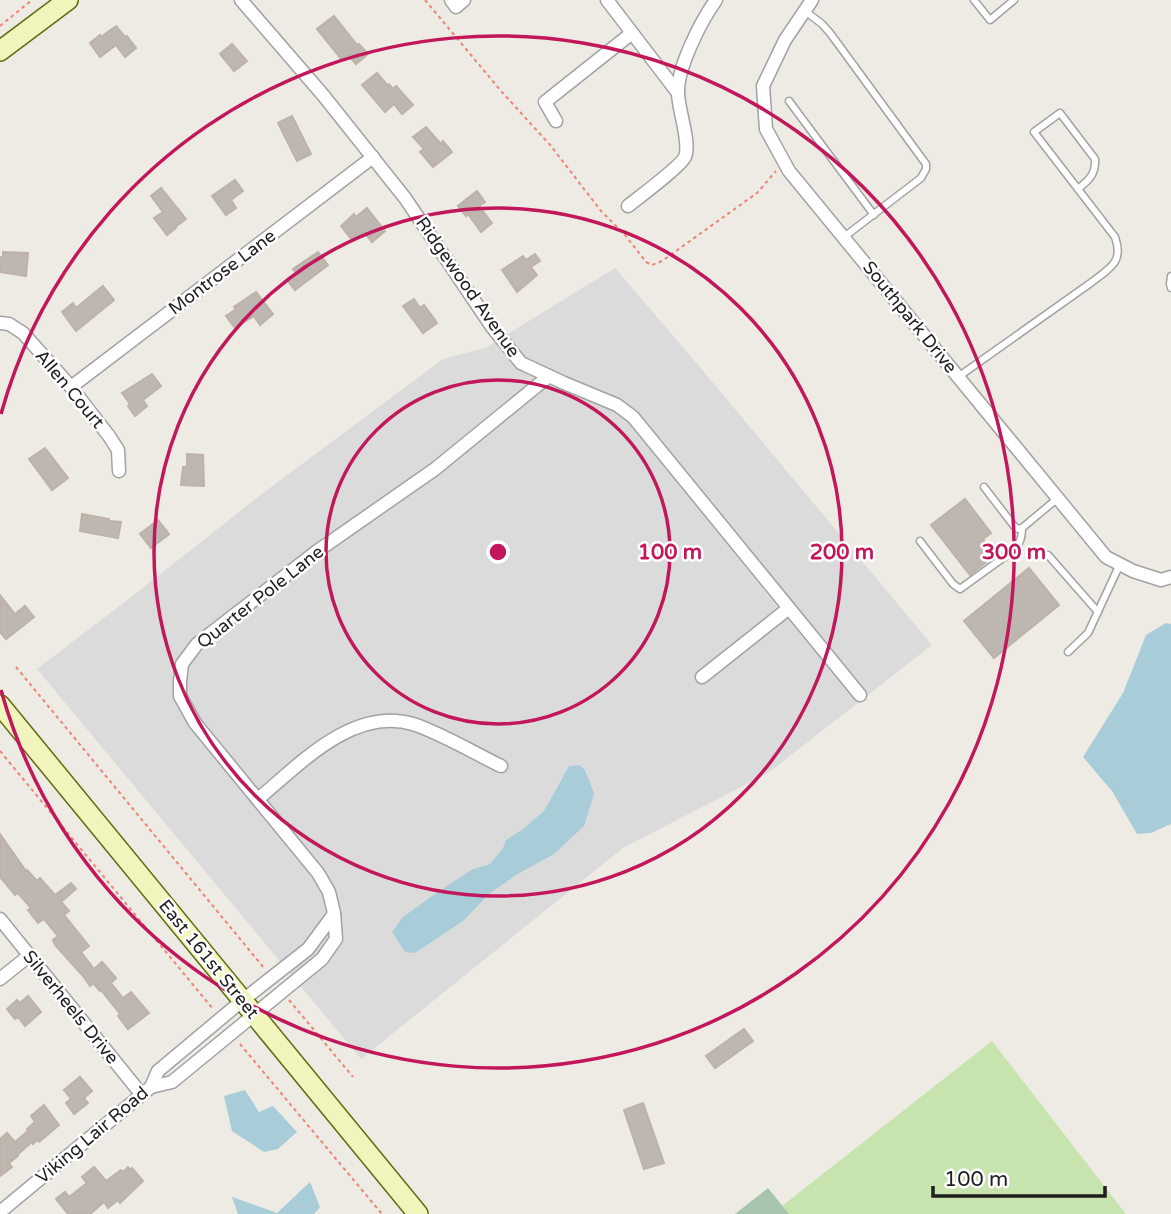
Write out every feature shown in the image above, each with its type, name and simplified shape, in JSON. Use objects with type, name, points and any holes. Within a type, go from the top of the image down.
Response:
[{"type":"street","points":[[0,51],[68,0]]},
{"type":"street","name":"Ridgewood Avenue","points":[[241,0],[323,95],[405,198],[503,342],[522,363],[617,405],[633,417],[860,695]]},
{"type":"street","points":[[451,0],[456,6],[464,0]]},
{"type":"street","points":[[607,0],[678,93]]},
{"type":"street","points":[[628,206],[685,158],[687,146],[678,93],[681,71],[707,13],[716,0]]},
{"type":"street","name":"Southpark Drive","points":[[809,5],[785,40],[763,86],[766,129],[789,171],[1106,557],[1133,571],[1161,580],[1171,577]]},
{"type":"street","points":[[556,121],[545,102],[632,33]]},
{"type":"street","name":"Montrose Lane","points":[[71,387],[373,157]]},
{"type":"street","name":"Allen Court","points":[[0,323],[9,324],[23,333],[71,387],[118,450],[119,471]]},
{"type":"street","name":"Quarter Pole Lane","points":[[249,1008],[283,992],[322,958],[336,939],[334,913],[329,892],[317,873],[195,723],[180,696],[182,664],[207,636],[316,552],[435,468],[549,376]]},
{"type":"street","points":[[702,677],[789,608]]},
{"type":"street","name":"East 161st Street","points":[[0,705],[418,1214]]},
{"type":"street","points":[[258,799],[335,736],[362,724],[385,721],[411,724],[501,766]]},
{"type":"street","points":[[147,1091],[172,1082],[232,1033],[271,978],[308,948],[334,913]]},
{"type":"street","name":"Silverheels Drive","points":[[0,919],[147,1091]]},
{"type":"street","points":[[0,979],[30,956]]},
{"type":"street","name":"Viking Lair Road","points":[[0,1212],[147,1091],[158,1071],[221,1019],[249,1008]]},
{"type":"lane","points":[[974,0],[990,20],[1014,0]]},
{"type":"lane","points":[[809,5],[926,164],[921,178],[844,237]]},
{"type":"lane","points":[[789,101],[874,215]]},
{"type":"lane","points":[[958,377],[1091,282],[1118,258],[1120,250],[1115,237],[1077,189],[1034,132],[1060,113],[1095,159],[1096,168],[1092,177],[1077,189]]},
{"type":"lane","points":[[1171,276],[1171,288]]},
{"type":"lane","points":[[984,487],[1018,529],[1058,498]]},
{"type":"lane","points":[[920,541],[953,584],[960,589],[1013,550],[1022,537],[1022,528]]},
{"type":"lane","points":[[1048,555],[1098,612]]},
{"type":"lane","points":[[1068,652],[1087,634],[1120,564]]},
{"type":"path","points":[[0,26],[32,0]]},
{"type":"path","points":[[425,0],[551,146],[601,211],[625,235],[646,262],[652,265],[662,261],[757,192],[785,163]]},
{"type":"path","points":[[16,667],[271,978]]},
{"type":"path","points":[[0,751],[221,1019]]},
{"type":"path","points":[[283,992],[353,1077]]},
{"type":"path","points":[[232,1033],[382,1214]]},
{"type":"shaded area","points":[[615,268],[932,645],[768,773],[623,848],[361,1059],[37,669],[263,493],[443,359],[485,348]]},
{"type":"green space","points":[[992,1041],[1126,1214],[789,1214],[782,1206]]},
{"type":"green space","points":[[768,1188],[789,1214],[735,1214]]},
{"type":"water","points":[[1166,623],[1171,624],[1171,824],[1151,833],[1137,834],[1112,791],[1083,757],[1123,693],[1146,635]]},
{"type":"water","points":[[579,765],[584,769],[594,794],[584,826],[554,854],[489,894],[463,921],[415,953],[405,952],[392,932],[403,917],[471,870],[490,864],[506,840],[544,811],[569,766]]},
{"type":"water","points":[[245,1090],[259,1112],[273,1106],[297,1132],[278,1149],[264,1152],[232,1131],[224,1096]]},
{"type":"water","points":[[310,1182],[320,1207],[314,1214],[238,1214],[232,1197],[277,1213]]},
{"type":"building","points":[[334,16],[358,46],[359,44],[368,54],[356,64],[348,55],[342,60],[317,29]]},
{"type":"building","points":[[116,26],[136,48],[125,57],[116,45],[100,57],[90,43]]},
{"type":"building","points":[[232,44],[247,61],[234,71],[220,54]]},
{"type":"building","points":[[377,73],[388,86],[389,84],[393,89],[396,86],[413,105],[402,114],[394,104],[385,112],[362,85]]},
{"type":"building","points":[[292,116],[311,154],[297,161],[278,123]]},
{"type":"building","points":[[426,127],[452,152],[433,167],[420,152],[424,149],[413,137]]},
{"type":"building","points":[[235,180],[243,191],[231,200],[236,208],[226,215],[212,196]]},
{"type":"building","points":[[161,188],[186,219],[167,235],[154,218],[163,212],[151,196]]},
{"type":"building","points":[[477,191],[485,202],[479,206],[492,223],[481,232],[468,214],[466,216],[458,206]]},
{"type":"building","points":[[367,208],[385,231],[372,242],[364,232],[352,240],[341,226],[354,214],[356,217]]},
{"type":"building","points":[[3,252],[28,253],[26,276],[0,272],[0,257],[3,258]]},
{"type":"building","points":[[318,252],[328,265],[295,290],[287,280],[296,273],[293,269]]},
{"type":"building","points":[[535,254],[540,261],[531,267],[537,275],[517,292],[502,270],[523,256],[526,260]]},
{"type":"building","points":[[103,286],[114,300],[76,331],[62,312],[73,303],[76,308]]},
{"type":"building","points":[[256,292],[273,314],[260,325],[254,316],[235,328],[226,316]]},
{"type":"building","points":[[414,299],[420,308],[424,305],[437,323],[423,333],[403,306]]},
{"type":"building","points":[[152,374],[161,386],[143,400],[147,406],[135,416],[122,393]]},
{"type":"building","points":[[45,448],[68,478],[52,490],[29,459]]},
{"type":"building","points":[[187,454],[203,455],[204,486],[181,485],[183,467],[187,467]]},
{"type":"building","points":[[965,499],[991,533],[983,539],[995,555],[970,575],[931,525]]},
{"type":"building","points":[[82,514],[121,522],[118,538],[80,531]]},
{"type":"building","points":[[158,520],[169,534],[151,548],[140,534]]},
{"type":"building","points":[[1029,568],[1059,605],[994,658],[964,621]]},
{"type":"building","points":[[0,595],[15,614],[25,606],[34,617],[6,639],[0,632]]},
{"type":"building","points":[[0,834],[26,871],[37,881],[40,878],[55,895],[71,883],[76,889],[61,902],[69,911],[64,915],[89,946],[81,952],[94,969],[102,962],[116,978],[111,983],[123,998],[131,992],[149,1013],[128,1029],[101,990],[93,983],[90,986],[55,945],[53,940],[58,936],[44,919],[38,923],[28,910],[31,908],[18,893],[15,895],[0,877]]},
{"type":"building","points":[[28,996],[41,1012],[25,1026],[7,1009],[17,1000],[20,1003]]},
{"type":"building","points":[[744,1029],[753,1041],[715,1068],[706,1056]]},
{"type":"building","points":[[80,1077],[92,1091],[84,1098],[88,1103],[74,1114],[66,1103],[71,1099],[64,1090]]},
{"type":"building","points":[[643,1103],[664,1163],[644,1169],[624,1110]]},
{"type":"building","points":[[44,1105],[59,1125],[39,1142],[32,1142],[9,1163],[12,1167],[0,1176],[0,1139],[7,1133],[15,1142],[29,1130],[27,1129],[35,1122],[31,1116]]},
{"type":"building","points":[[94,1167],[106,1181],[128,1167],[143,1181],[120,1203],[118,1200],[108,1208],[104,1202],[90,1214],[68,1214],[56,1199],[65,1192],[69,1197],[87,1183],[82,1177]]}]
